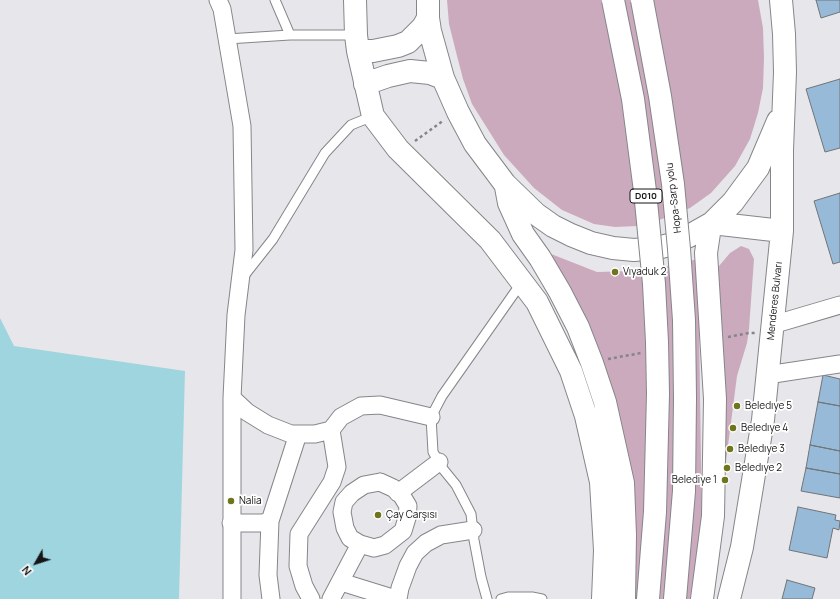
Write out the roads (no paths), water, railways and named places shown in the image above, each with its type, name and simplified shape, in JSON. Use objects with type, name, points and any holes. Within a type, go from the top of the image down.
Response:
[{"type":"main road","points":[[355,0],[357,43],[373,116],[398,149],[490,240],[537,302],[571,371],[586,416],[601,482],[605,550],[603,599]]},
{"type":"main road","name":"D010","points":[[613,0],[633,99],[645,191],[654,284],[658,394],[655,512],[648,599]]},
{"type":"main road","name":"Hopa-Sarp yolu","points":[[642,0],[660,96],[673,184],[683,304],[685,398],[684,491],[675,599]]},
{"type":"main road","name":"Menderes Bulvarı","points":[[729,599],[744,532],[763,420],[782,231],[784,34],[782,0]]},
{"type":"main road","points":[[357,43],[373,51],[403,44],[423,27],[428,9]]},
{"type":"main road","points":[[428,9],[434,50],[443,78],[458,112],[475,144],[505,184],[536,214],[553,226],[578,238],[613,248],[634,250],[657,248],[689,236],[712,223],[733,202],[758,168],[784,107]]},
{"type":"main road","points":[[365,84],[388,76],[410,71],[430,73],[443,78]]},
{"type":"main road","points":[[505,184],[509,203],[520,230],[557,286],[578,327],[605,402],[623,483],[625,535],[624,599]]},
{"type":"main road","points":[[712,223],[782,231]]},
{"type":"main road","points":[[702,599],[713,516],[715,399],[706,253],[712,223]]},
{"type":"street","points":[[218,0],[222,9],[242,126],[244,250],[236,315],[232,398],[232,599]]},
{"type":"street","points":[[772,325],[840,305]]},
{"type":"street","points":[[768,375],[840,364]]},
{"type":"street","points":[[232,398],[247,412],[268,425],[291,434],[315,434],[331,430],[341,417],[361,406],[380,405],[431,417]]},
{"type":"street","points":[[312,599],[304,586],[298,566],[299,534],[332,482],[337,467],[331,430]]},
{"type":"street","points":[[271,599],[268,575],[270,521],[298,434]]},
{"type":"street","points":[[398,493],[439,462]]},
{"type":"street","points":[[380,482],[393,488],[408,506],[407,518],[403,531],[385,545],[374,548],[360,544],[350,538],[345,528],[342,512],[344,502],[352,493],[364,485],[380,482]]},
{"type":"street","points":[[231,523],[263,523],[270,521]]},
{"type":"street","points":[[341,582],[397,599],[408,566],[415,553],[426,543],[441,535],[473,530]]},
{"type":"street","points":[[332,599],[360,544]]},
{"type":"lane","points":[[275,0],[290,35]]},
{"type":"lane","points":[[227,39],[290,35],[357,43]]},
{"type":"lane","points":[[240,281],[273,239],[325,153],[352,125],[373,116]]},
{"type":"lane","points":[[487,599],[481,577],[471,514],[456,485],[433,452],[431,417],[442,396],[522,282]]},
{"type":"lane","points":[[501,599],[508,597],[532,597],[542,599]]},
{"type":"water","points":[[0,318],[14,346],[185,371],[179,599],[0,599]]},
{"type":"place","name":"Vıyaduk 2","points":[[615,272]]},
{"type":"place","name":"Beledıye 5","points":[[737,406]]},
{"type":"place","name":"Beledıye 4","points":[[733,428]]},
{"type":"place","name":"Beledıye 3","points":[[730,449]]},
{"type":"place","name":"Beledıye 2","points":[[727,468]]},
{"type":"place","name":"Belediye 1","points":[[725,480]]},
{"type":"place","name":"Nalia","points":[[231,501]]},
{"type":"place","name":"Çay Carşısı","points":[[378,515]]}]
